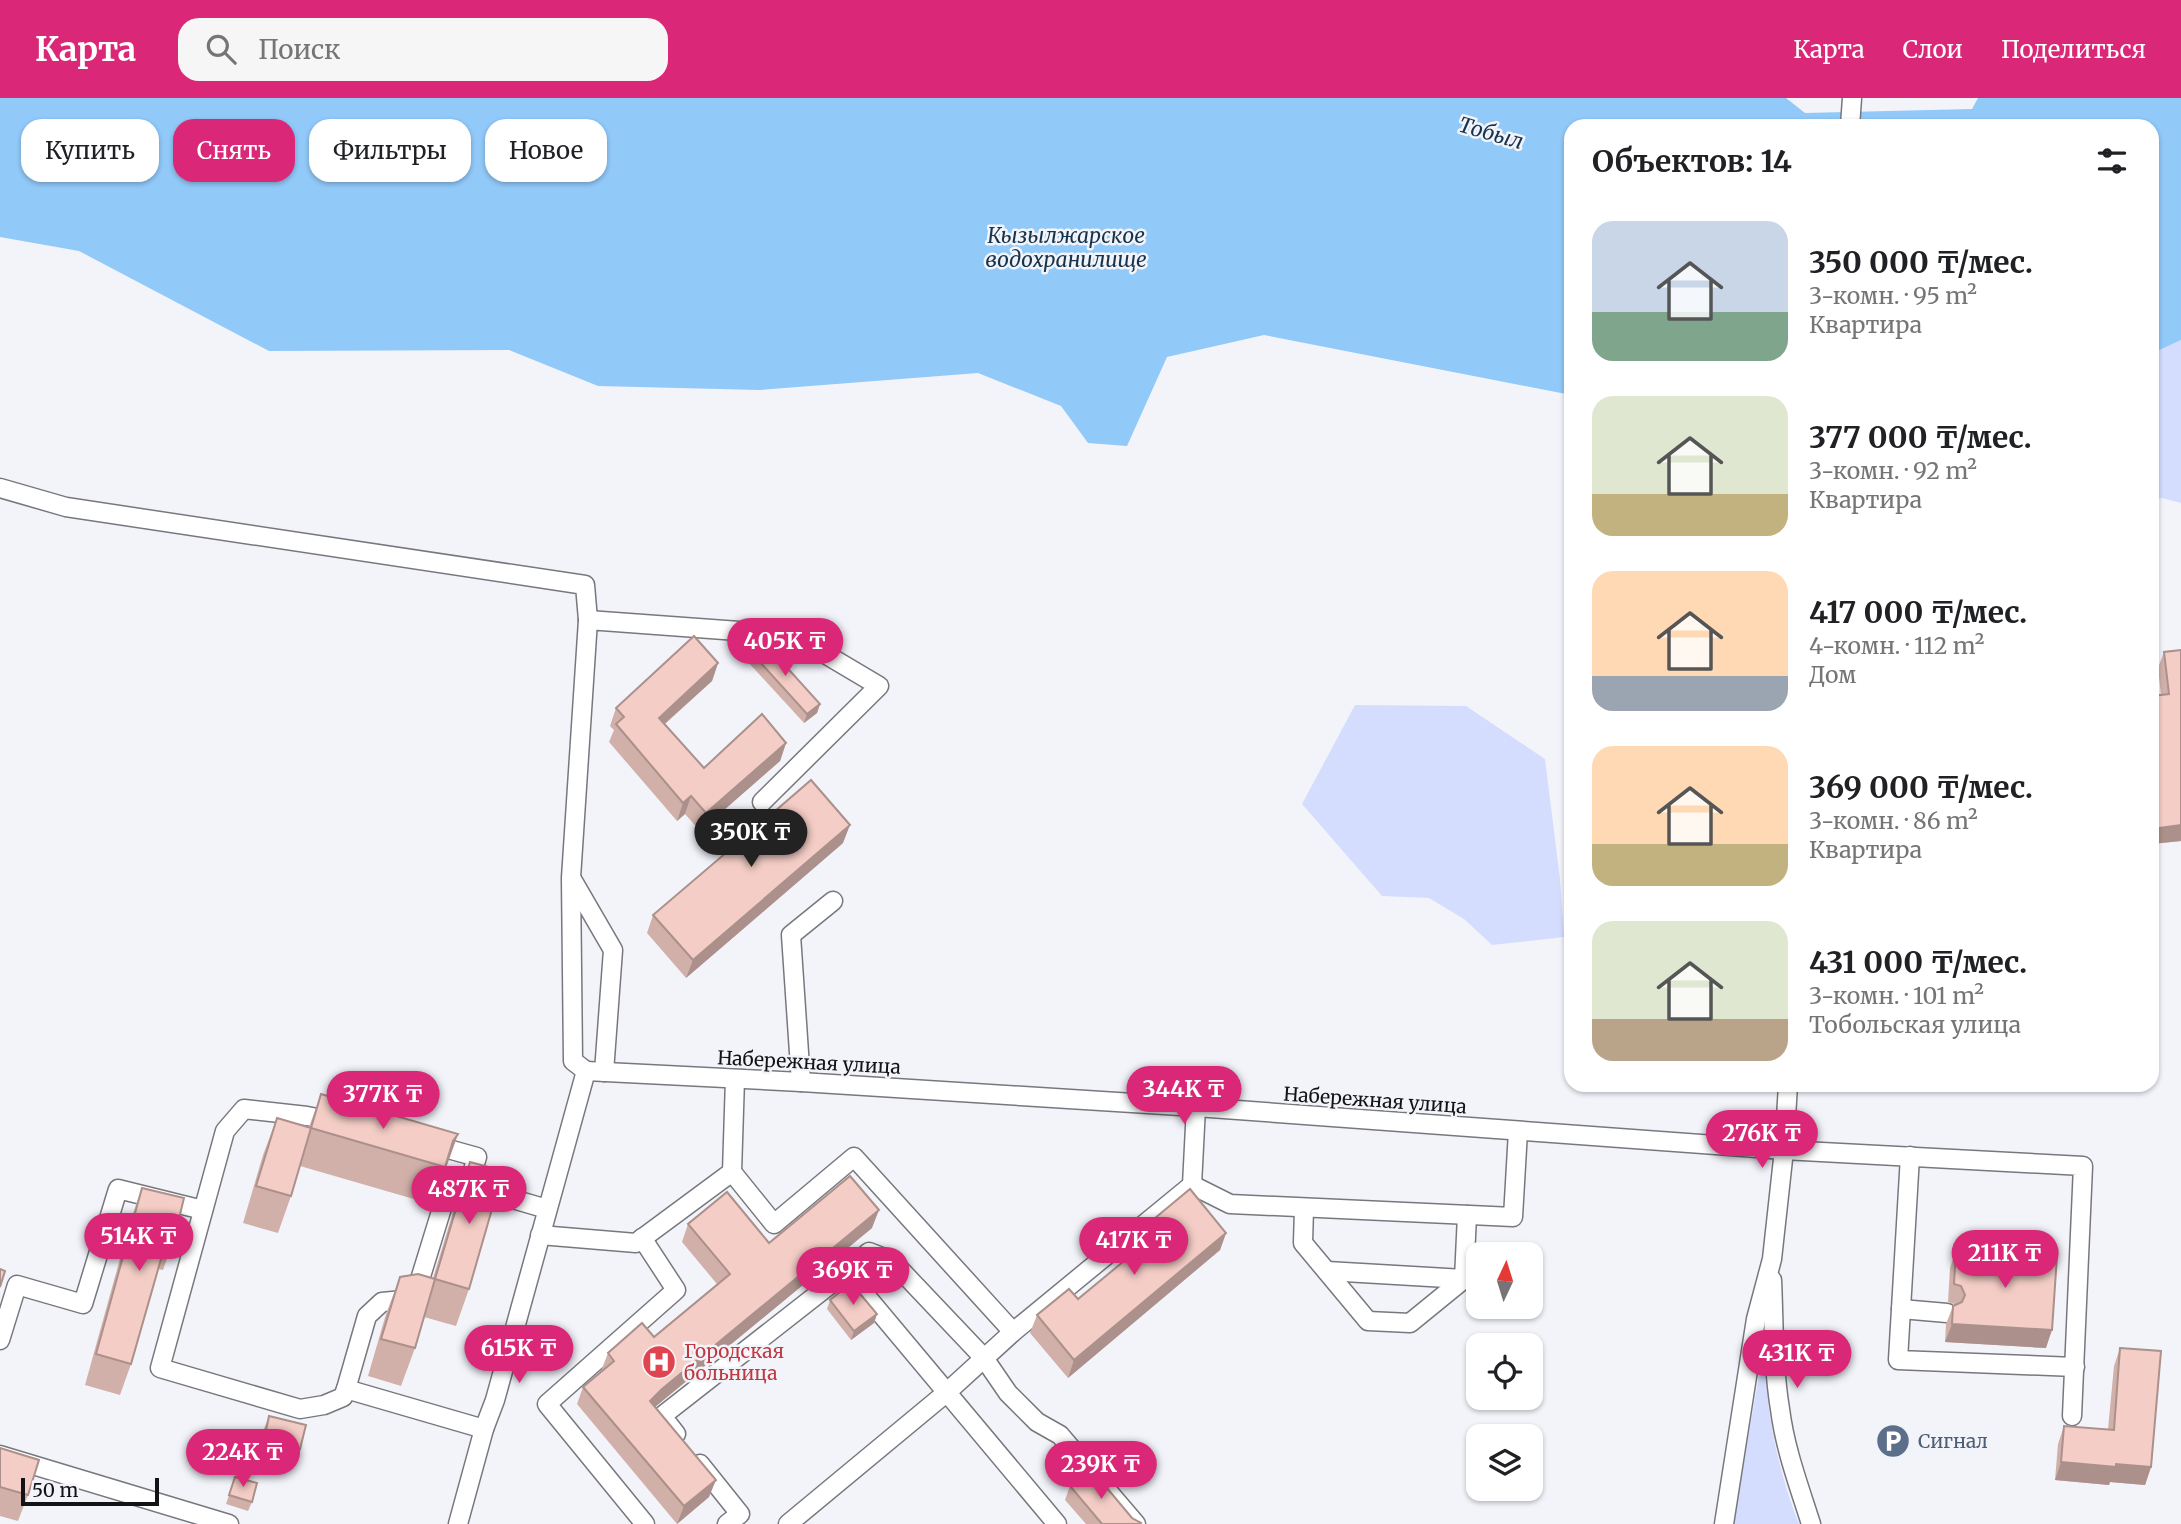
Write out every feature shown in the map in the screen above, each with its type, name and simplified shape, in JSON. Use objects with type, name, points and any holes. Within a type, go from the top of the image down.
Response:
[{"type":"street","points":[[1850,119],[1852,98]]},
{"type":"street","points":[[0,488],[66,507],[585,585],[588,620],[571,878],[573,1062],[595,1072]]},
{"type":"street","points":[[588,620],[793,635],[879,685],[762,802]]},
{"type":"street","points":[[458,1524],[547,1209],[595,1072],[613,950],[571,878]]},
{"type":"street","points":[[801,1082],[791,935],[833,901]]},
{"type":"street","name":"Набережная улица","points":[[595,1072],[801,1082],[1784,1150],[2083,1166],[2075,1367]]},
{"type":"street","points":[[735,1079],[732,1172],[774,1224],[854,1157],[1013,1332]]},
{"type":"street","points":[[1788,1092],[1772,1259],[1775,1365],[1789,1455],[1811,1524]]},
{"type":"street","points":[[788,1524],[946,1392],[1013,1332],[1192,1185],[1196,1108]]},
{"type":"street","points":[[355,1126],[307,1115],[244,1109],[225,1131],[160,1368],[300,1409],[324,1405],[343,1397],[367,1316],[382,1302],[414,1299],[450,1182],[547,1209]]},
{"type":"street","points":[[1192,1185],[1230,1204],[1513,1217],[1518,1131]]},
{"type":"street","points":[[415,1140],[477,1157],[468,1186]]},
{"type":"street","points":[[1909,1156],[1898,1360],[2075,1367],[2073,1416]]},
{"type":"street","points":[[540,1235],[636,1243],[732,1172]]},
{"type":"street","points":[[0,1340],[17,1285],[83,1304],[118,1189],[203,1210]]},
{"type":"street","points":[[1304,1208],[1303,1243],[1368,1321],[1410,1323],[1464,1279],[1468,1215]]},
{"type":"street","points":[[642,1238],[676,1290],[547,1404],[645,1524]]},
{"type":"street","points":[[727,1524],[740,1514],[662,1416],[869,1252],[892,1261],[984,1358],[1008,1394],[1037,1422],[1060,1435],[1136,1524]]},
{"type":"street","points":[[1724,1524],[1756,1319],[1772,1259]]},
{"type":"street","points":[[846,1272],[1057,1524]]},
{"type":"street","points":[[1327,1272],[1464,1279]]},
{"type":"street","points":[[1901,1310],[1947,1313]]},
{"type":"street","points":[[346,1389],[484,1429]]},
{"type":"street","points":[[0,1455],[229,1524]]},
{"type":"shaded area","points":[[2181,340],[2181,503],[2159,499],[2159,350]]},
{"type":"shaded area","points":[[1355,705],[1466,706],[1545,759],[1560,879],[1564,937],[1492,945],[1464,919],[1429,898],[1382,896],[1302,804]]},
{"type":"shaded area","points":[[1764,1347],[1774,1437],[1784,1480],[1799,1524],[1733,1524]]},
{"type":"water","name":"Кызылжарское водохранилище","points":[[0,98],[1786,98],[1805,113],[1972,109],[1978,98],[2181,98],[2181,340],[2159,350],[2159,119],[1564,119],[1564,394],[1264,335],[1167,357],[1127,446],[1088,443],[1061,406],[978,373],[760,390],[598,386],[509,350],[269,351],[79,251],[0,237]]},
{"type":"building","points":[[694,636],[718,663],[659,718],[704,768],[762,714],[786,743],[706,813],[691,796],[683,803],[616,724],[624,717],[616,708]]},
{"type":"building","points":[[763,641],[820,704],[807,714],[751,652]]},
{"type":"building","points":[[2181,650],[2181,825],[2159,828],[2159,695],[2169,694],[2164,652]]},
{"type":"building","points":[[811,780],[850,825],[693,960],[653,915],[734,846],[715,823],[724,815],[745,837]]},
{"type":"building","points":[[321,1094],[458,1134],[445,1167],[311,1128]]},
{"type":"building","points":[[277,1118],[311,1128],[291,1196],[256,1186]]},
{"type":"building","points":[[470,1162],[503,1171],[469,1289],[435,1279]]},
{"type":"building","name":"Городская больница","points":[[850,1176],[879,1210],[650,1401],[716,1480],[684,1506],[583,1387],[614,1361],[608,1353],[642,1323],[654,1337],[730,1274],[688,1224],[727,1192],[769,1243]]},
{"type":"building","points":[[142,1188],[184,1198],[174,1239],[167,1238],[131,1364],[96,1354]]},
{"type":"building","points":[[1190,1189],[1226,1233],[1074,1360],[1037,1315],[1069,1289],[1078,1299],[1164,1228],[1155,1218]]},
{"type":"building","points":[[1956,1250],[2057,1256],[2052,1330],[1952,1324],[1953,1306],[1962,1302],[1965,1295],[1961,1286],[1954,1284]]},
{"type":"building","points":[[0,1269],[5,1271],[0,1287]]},
{"type":"building","points":[[418,1274],[435,1279],[415,1348],[381,1339],[400,1277]]},
{"type":"building","points":[[851,1283],[877,1314],[854,1331],[830,1300]]},
{"type":"building","points":[[2120,1348],[2161,1351],[2151,1467],[2061,1462],[2064,1426],[2114,1430]]},
{"type":"building","points":[[269,1416],[306,1425],[300,1449],[264,1440]]},
{"type":"building","points":[[0,1448],[39,1460],[28,1495],[0,1487]]},
{"type":"building","points":[[1091,1469],[1140,1524],[1102,1524],[1070,1486]]},
{"type":"building","points":[[235,1477],[257,1483],[252,1502],[229,1495]]},
{"type":"place","name":"Городская больница","points":[[659,1362]]},
{"type":"place","name":"Сигнал","points":[[1893,1441]]},
{"type":"water label","name":"Тобыл","points":[[1491,133]]}]
